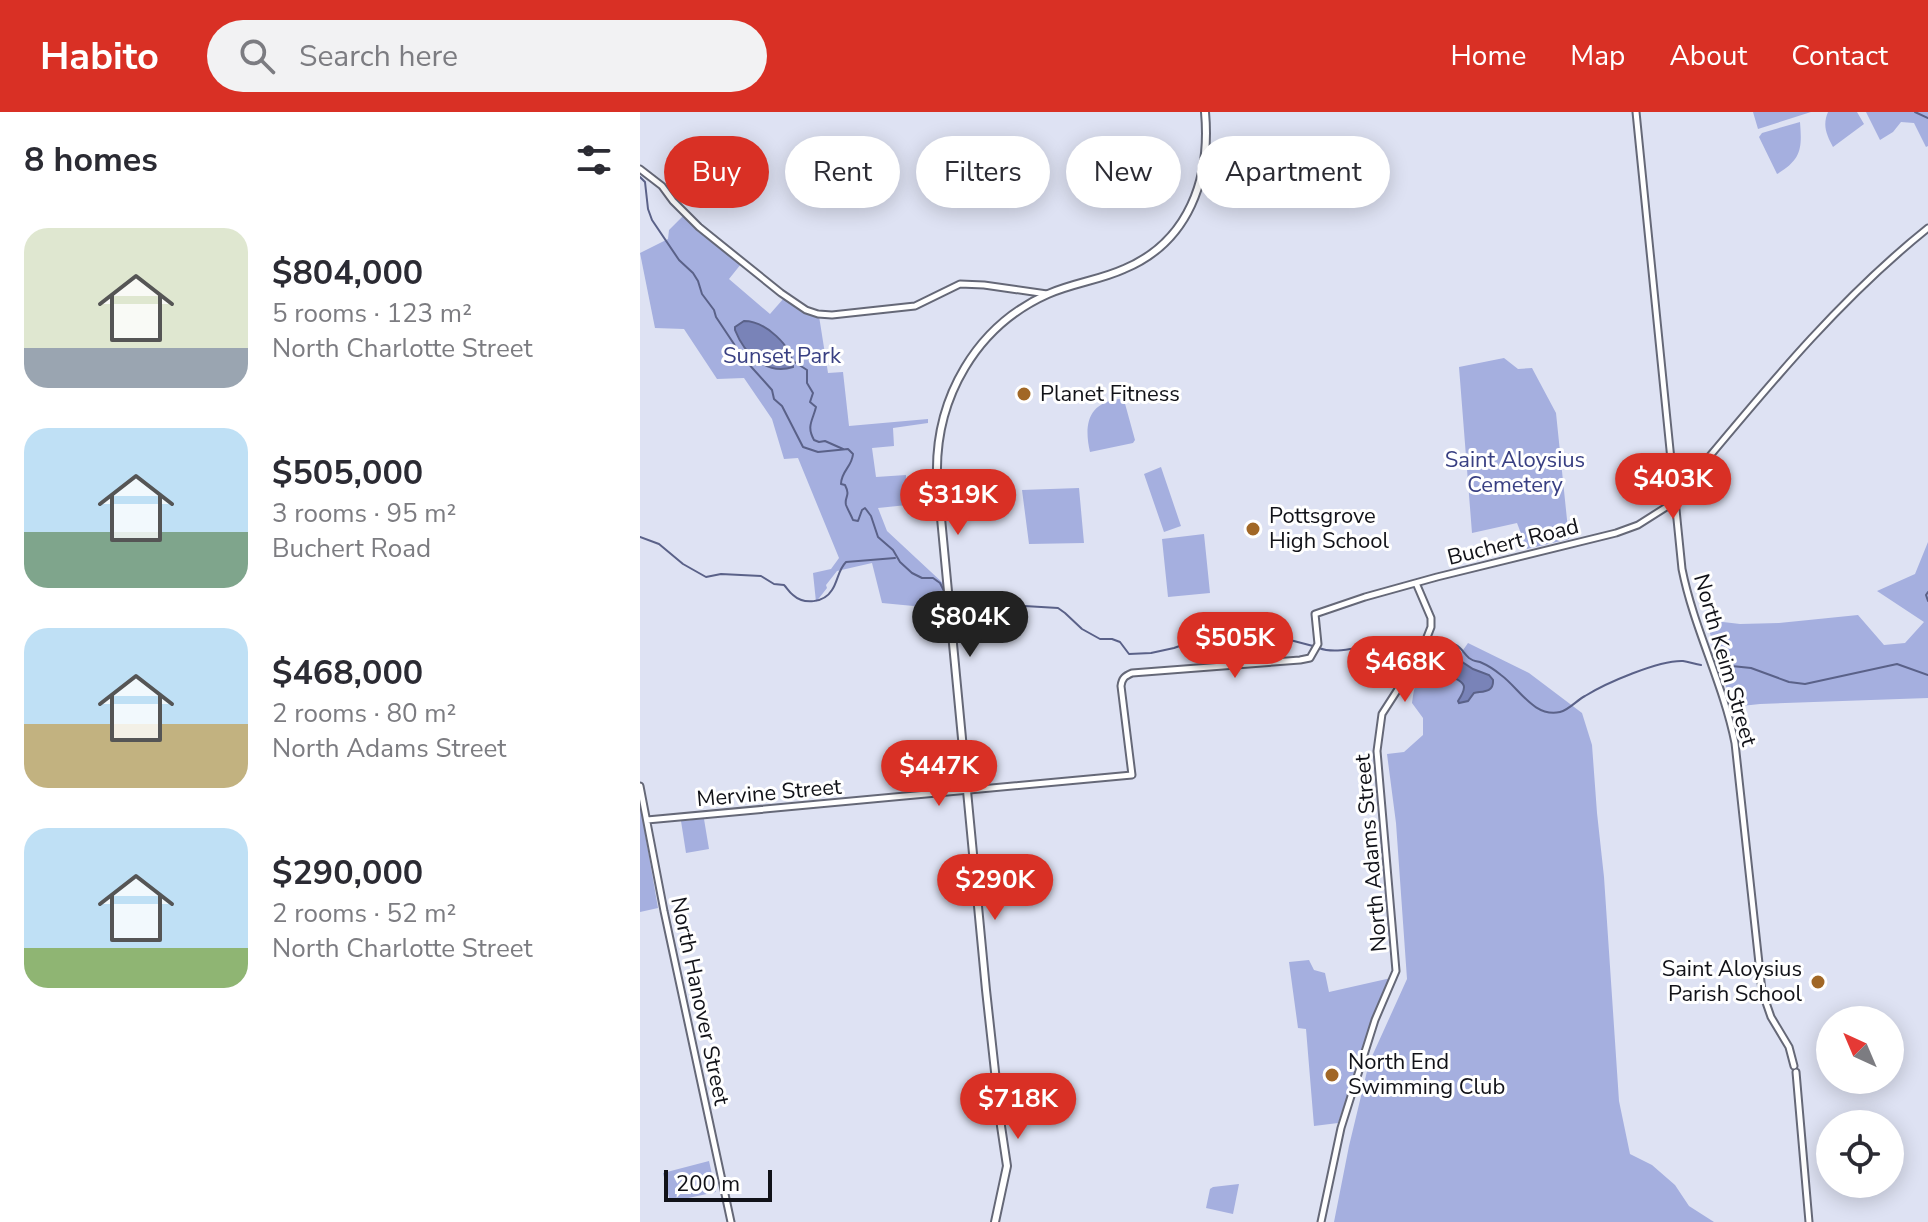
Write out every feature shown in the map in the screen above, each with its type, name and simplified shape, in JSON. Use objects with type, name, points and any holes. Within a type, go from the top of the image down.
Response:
[{"type":"main road","points":[[995,1222],[1007,1166],[986,990],[949,604],[937,463],[939,437],[946,407],[963,369],[988,336],[1019,310],[1048,294],[1129,267],[1168,239],[1189,209],[1202,178],[1205,112]]},
{"type":"street","name":"North Keim Street","points":[[1636,112],[1684,579],[1735,743],[1762,991],[1771,1017],[1789,1047],[1795,1069],[1809,1222]]},
{"type":"street","points":[[640,169],[662,186],[673,201],[717,242],[796,304],[818,314],[915,306],[955,286],[970,284],[1048,294]]},
{"type":"street","name":"Buchert Road","points":[[1132,775],[1121,686],[1122,680],[1132,673],[1310,658],[1316,647],[1315,614],[1416,583],[1622,531],[1659,513],[1822,326],[1894,256],[1928,228]]},
{"type":"street","name":"North Adams Street","points":[[1321,1222],[1341,1128],[1379,1011],[1396,971],[1377,751],[1382,714],[1420,655],[1431,627],[1431,618],[1416,583]]},
{"type":"street","name":"Mervine Street","points":[[647,820],[1132,775]]},
{"type":"street","name":"North Hanover Street","points":[[640,786],[731,1222]]},
{"type":"green space","points":[[1753,112],[1811,112],[1758,129]]},
{"type":"green space","points":[[1828,112],[1857,112],[1864,124],[1833,147],[1825,126]]},
{"type":"green space","points":[[1866,112],[1928,112],[1928,146],[1914,123],[1901,122],[1880,140]]},
{"type":"green space","points":[[1800,122],[1799,152],[1777,174],[1759,137],[1762,133]]},
{"type":"green space","name":"Sunset Park","points":[[684,215],[741,264],[729,279],[770,314],[784,298],[802,310],[819,316],[828,373],[843,372],[849,426],[928,419],[928,423],[893,428],[894,446],[872,448],[876,477],[906,475],[907,488],[935,486],[936,502],[878,508],[887,531],[945,585],[945,609],[882,603],[872,563],[837,571],[816,602],[813,573],[831,569],[839,558],[798,458],[784,459],[772,419],[744,378],[717,379],[684,329],[655,328],[640,253],[668,239],[669,230]]},
{"type":"green space","name":"Saint Aloysius Cemetery","points":[[1504,358],[1518,369],[1532,368],[1556,413],[1569,539],[1527,549],[1517,523],[1472,533],[1459,367]]},
{"type":"green space","points":[[1124,400],[1135,440],[1090,452],[1090,417],[1100,405]]},
{"type":"green space","points":[[1161,467],[1181,526],[1164,532],[1144,474]]},
{"type":"green space","points":[[1079,488],[1084,543],[1029,544],[1022,490]]},
{"type":"green space","points":[[1204,534],[1210,593],[1168,597],[1162,539]]},
{"type":"green space","points":[[1928,542],[1928,698],[1732,707],[1706,620],[1740,624],[1779,623],[1858,615],[1884,645],[1905,643],[1924,622],[1877,591],[1915,574]]},
{"type":"green space","points":[[1468,643],[1529,673],[1582,713],[1592,745],[1619,1101],[1630,1154],[1652,1165],[1675,1185],[1689,1206],[1714,1222],[1334,1222],[1369,1063],[1407,979],[1396,823],[1387,754],[1404,752],[1423,735],[1423,718],[1412,703],[1416,681],[1424,665],[1438,656],[1461,653]]},
{"type":"green space","points":[[640,804],[658,908],[640,912]]},
{"type":"green space","points":[[704,819],[709,849],[686,853],[681,821]]},
{"type":"green space","name":"North End Swimming Club","points":[[1309,960],[1314,970],[1325,973],[1329,992],[1391,978],[1338,1123],[1314,1126],[1306,1029],[1298,1028],[1289,962]]},
{"type":"green space","points":[[709,1161],[716,1192],[670,1202],[663,1173]]},
{"type":"green space","points":[[1239,1184],[1233,1214],[1206,1208],[1210,1189]]},
{"type":"shaded area","points":[[744,321],[761,325],[776,336],[788,351],[793,367],[774,368],[750,354],[735,330]]},
{"type":"shaded area","points":[[1450,654],[1489,675],[1493,680],[1492,687],[1474,693],[1468,701],[1459,703],[1464,685],[1445,672],[1444,662]]},
{"type":"waterway","points":[[1915,112],[1928,118]]},
{"type":"waterway","points":[[640,177],[645,182],[652,220],[679,260],[693,273],[702,294],[737,351],[772,390],[774,399],[782,406],[803,447],[818,452],[848,449],[853,454],[841,484],[847,489],[846,505],[853,520],[858,521],[865,508],[878,537],[893,550],[900,562],[912,573],[940,583],[945,593],[945,603]]},
{"type":"waterway","points":[[793,361],[807,370],[807,383],[813,393],[810,402],[816,407],[810,427],[814,440],[843,449]]},
{"type":"waterway","points":[[640,537],[659,544],[683,564],[706,577],[721,574],[761,576],[774,584],[784,585],[792,594],[808,601],[819,600],[828,594],[846,562],[895,558]]},
{"type":"waterway","points":[[1928,592],[1928,601]]},
{"type":"waterway","points":[[951,606],[979,610],[1009,605],[1058,608],[1082,629],[1100,639],[1120,642],[1129,654],[1151,653],[1214,639],[1254,644],[1290,640],[1313,646]]},
{"type":"waterway","points":[[1319,648],[1345,650],[1392,642],[1433,652],[1456,645],[1469,658],[1499,673],[1528,701],[1551,713],[1563,711],[1594,691],[1647,668],[1683,661],[1701,665]]},
{"type":"waterway","points":[[1722,665],[1751,668],[1789,682],[1805,684],[1897,664],[1928,675]]},
{"type":"place","name":"Planet Fitness","points":[[1024,394]]},
{"type":"place","name":"Pottsgrove High School","points":[[1253,529]]},
{"type":"place","name":"Saint Aloysius Parish School","points":[[1818,982]]},
{"type":"place","name":"North End Swimming Club","points":[[1332,1075]]}]
